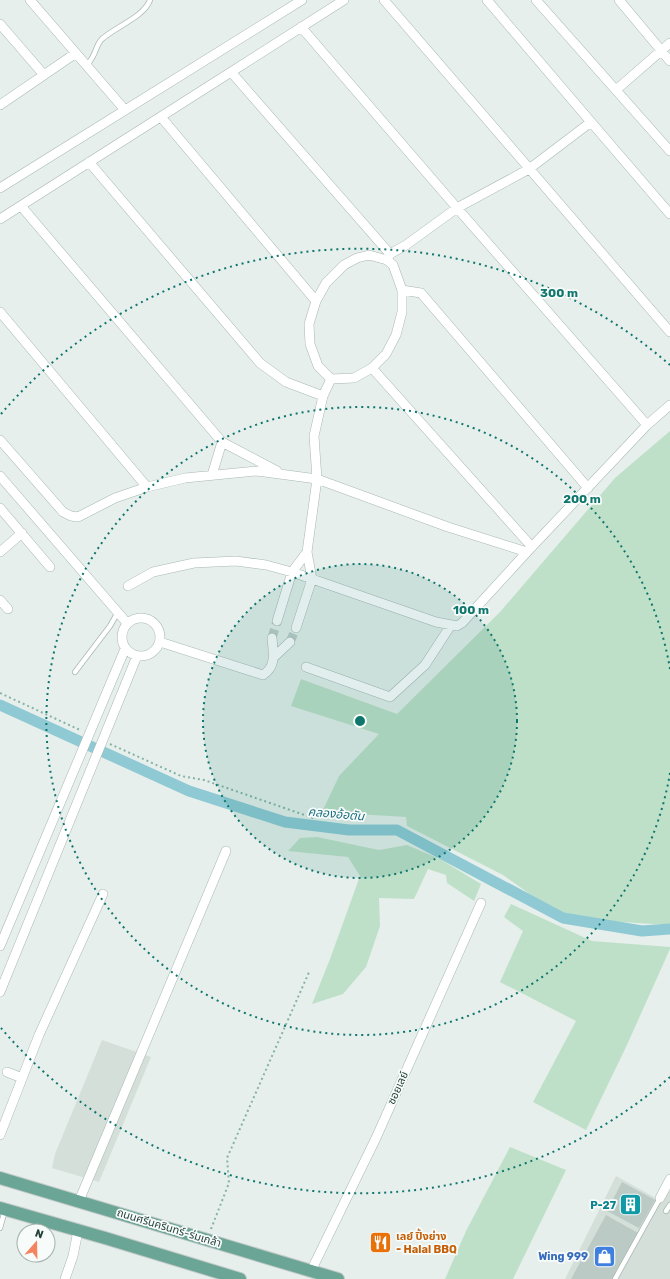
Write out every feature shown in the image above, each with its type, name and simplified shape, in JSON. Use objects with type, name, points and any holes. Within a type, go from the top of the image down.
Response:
[{"type":"main road","name":"ถนนศรีนครินทร์-ร่มเกล้า","points":[[0,1178],[338,1279]]},
{"type":"main road","points":[[3,1209],[223,1276],[240,1279]]},
{"type":"street","points":[[30,0],[125,110]]},
{"type":"street","points":[[0,188],[302,0]]},
{"type":"street","points":[[0,219],[344,0]]},
{"type":"street","points":[[384,0],[670,332]]},
{"type":"street","points":[[487,0],[670,214]]},
{"type":"street","points":[[536,0],[670,150]]},
{"type":"street","points":[[619,0],[670,61]]},
{"type":"street","points":[[0,24],[44,75]]},
{"type":"street","points":[[301,27],[647,425]]},
{"type":"street","points":[[616,90],[670,44]]},
{"type":"street","points":[[0,104],[76,53]]},
{"type":"street","points":[[231,72],[388,257],[393,265],[402,290],[402,312],[396,335],[386,354],[372,368],[354,378],[331,379],[318,366],[310,344],[309,324],[316,301],[326,283],[344,265],[357,258],[369,255],[388,257],[457,208],[529,169],[591,122]]},
{"type":"street","points":[[161,116],[316,301]]},
{"type":"street","points":[[89,162],[260,363],[286,382],[323,396]]},
{"type":"street","points":[[21,206],[222,442],[283,474]]},
{"type":"street","points":[[402,290],[421,293],[588,488]]},
{"type":"street","points":[[0,312],[147,487]]},
{"type":"street","points":[[372,368],[529,549]]},
{"type":"street","points":[[296,628],[312,579],[307,552],[317,479],[314,436],[323,396],[331,379]]},
{"type":"street","points":[[128,586],[154,572],[194,563],[236,561],[266,565],[292,572],[436,622],[457,626],[462,623],[529,549],[647,425],[670,405]]},
{"type":"street","points":[[0,440],[63,512],[71,516],[78,517],[115,498],[147,487],[185,478],[257,471],[317,479],[448,527],[529,549]]},
{"type":"street","points":[[212,475],[222,442]]},
{"type":"street","points":[[0,476],[127,623]]},
{"type":"street","points":[[0,508],[50,567]]},
{"type":"street","points":[[0,552],[22,533]]},
{"type":"street","points":[[277,622],[292,572],[307,552]]},
{"type":"street","points":[[0,600],[8,609]]},
{"type":"street","points":[[143,617],[151,620],[157,626],[160,634],[160,642],[154,652],[148,655],[137,656],[125,648],[121,635],[123,628],[127,623],[134,618],[143,617]]},
{"type":"street","points":[[306,666],[390,697],[425,665],[451,625]]},
{"type":"street","points":[[160,642],[263,675],[271,669],[273,658],[272,638]]},
{"type":"street","points":[[273,658],[290,642]]},
{"type":"street","points":[[0,946],[125,648]]},
{"type":"street","points":[[0,992],[137,656]]},
{"type":"street","points":[[79,1201],[226,851]]},
{"type":"street","points":[[0,1135],[39,1035],[103,894]]},
{"type":"street","name":"ซอยเลย์","points":[[311,1271],[376,1138],[481,903]]},
{"type":"street","points":[[7,1072],[22,1078]]},
{"type":"street","points":[[660,1198],[670,1179]]},
{"type":"street","points":[[65,1279],[73,1256],[78,1231]]},
{"type":"lane","points":[[87,66],[95,53],[98,44],[104,37],[148,6],[150,0]]},
{"type":"lane","points":[[75,672],[110,626],[118,612]]},
{"type":"lane","points":[[615,1279],[660,1198]]},
{"type":"lane","points":[[666,1211],[670,1205]]},
{"type":"lane","points":[[0,1228],[3,1209]]},
{"type":"path","points":[[0,693],[84,732]]},
{"type":"path","points":[[105,742],[181,776],[204,780],[316,819]]},
{"type":"path","points":[[207,1240],[229,1183],[227,1158],[310,970]]},
{"type":"shaded area","points":[[102,1040],[151,1057],[99,1182],[52,1168],[55,1154]]},
{"type":"shaded area","points":[[616,1176],[663,1202],[670,1189],[670,1279],[565,1279]]},
{"type":"green space","points":[[670,431],[670,924],[605,921],[560,913],[538,900],[503,875],[407,826],[406,817],[322,812],[339,776],[379,734],[291,706],[301,679],[397,714],[500,612],[615,478]]},
{"type":"green space","points":[[317,837],[379,850],[407,845],[440,859],[481,884],[474,901],[447,883],[446,875],[428,869],[414,899],[379,898],[380,926],[366,967],[343,994],[312,1004],[360,876],[348,857],[288,851],[300,838]]},
{"type":"green space","points":[[511,904],[592,941],[670,947],[626,1047],[586,1130],[533,1102],[576,1021],[500,982],[523,931],[504,917]]},
{"type":"green space","points":[[510,1147],[566,1170],[513,1279],[445,1279],[466,1231]]},
{"type":"building","name":"P-27","points":[[622,1182],[655,1200],[639,1228],[607,1211]]},
{"type":"building","name":"Wing 999","points":[[606,1215],[638,1233],[613,1279],[571,1279]]},
{"type":"waterway","name":"คลองอ้อตัน","points":[[0,705],[189,791],[285,822],[349,830],[397,830],[563,918],[642,931],[670,929]]},
{"type":"tunnel","points":[[272,638],[277,621]]},
{"type":"tunnel","points":[[290,642],[296,628]]},
{"type":"place","name":"P-27","points":[[631,1205]]},
{"type":"place","name":"เลย์ ปิ้งย่าง - Halal BBQ","points":[[380,1242]]},
{"type":"place","name":"Wing 999","points":[[604,1256]]}]
